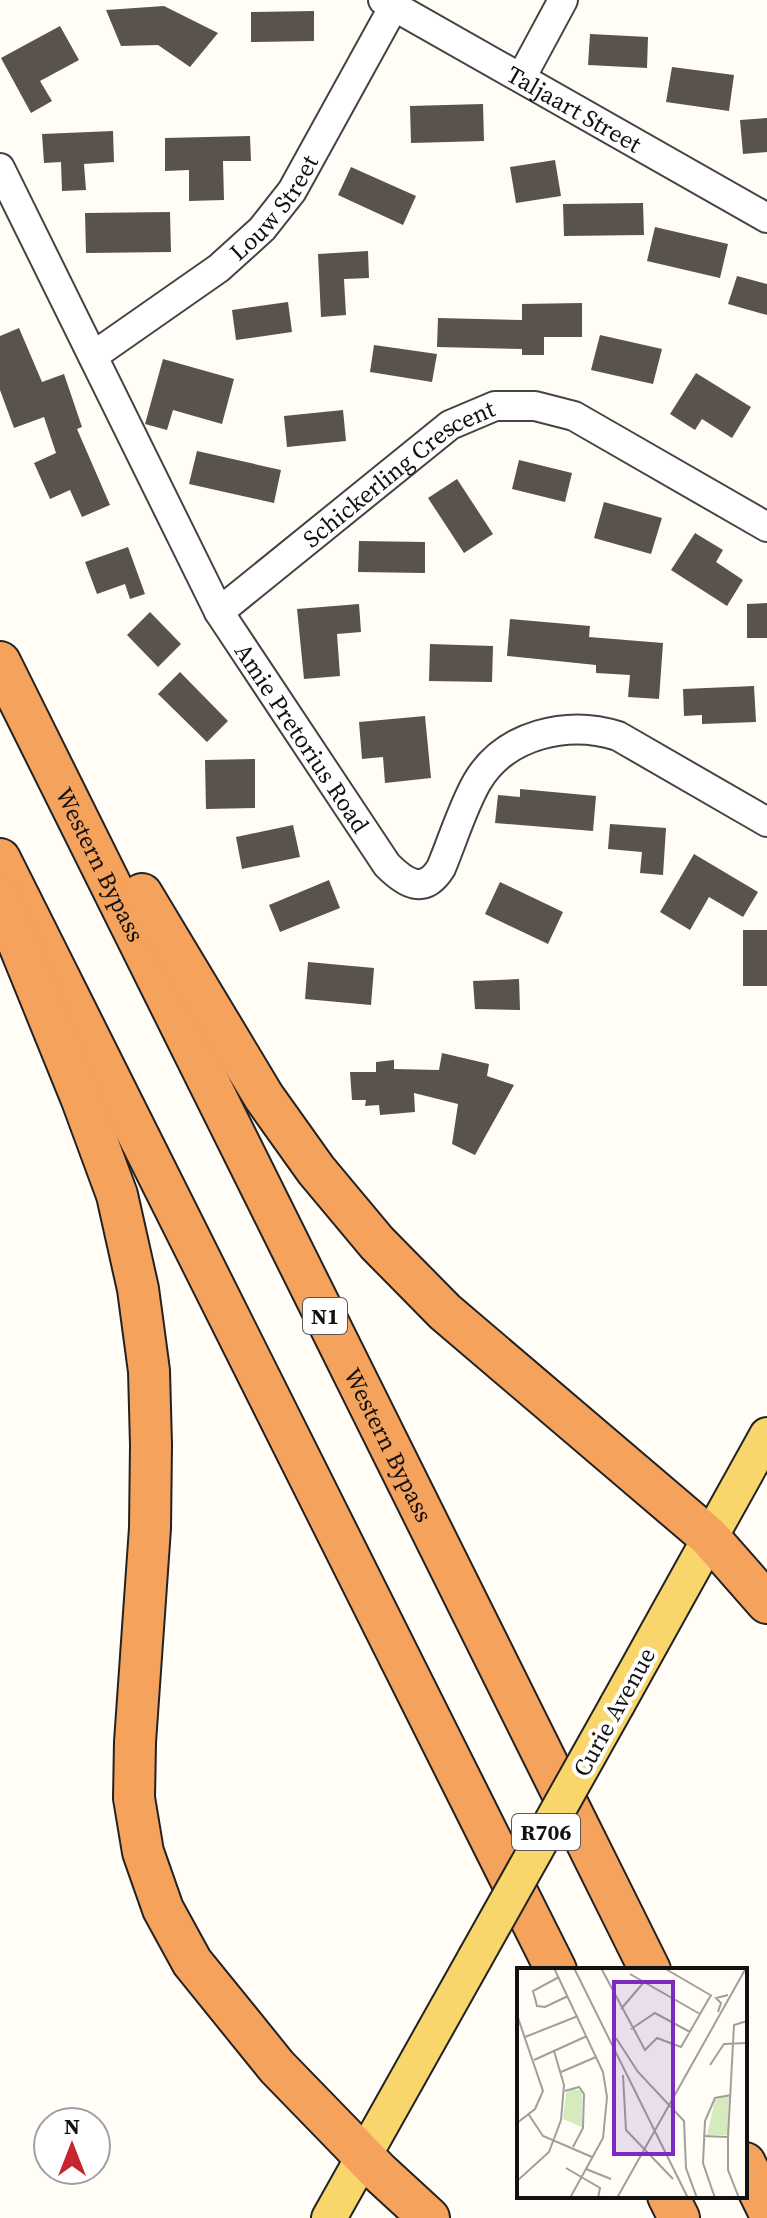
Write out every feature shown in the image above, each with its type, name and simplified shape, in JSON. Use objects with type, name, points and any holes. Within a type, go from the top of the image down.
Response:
[{"type":"highway","name":"Western Bypass","points":[[0,662],[649,1968]]},
{"type":"highway","points":[[30,723],[105,833],[264,1097],[326,1182],[377,1243],[445,1312],[718,1547],[767,1603]]},
{"type":"highway","points":[[0,859],[555,1968]]},
{"type":"highway","points":[[0,898],[117,1195],[138,1289],[149,1371],[151,1445],[150,1528],[134,1770],[134,1798],[143,1852],[163,1909],[192,1962],[277,2067],[429,2218]]},
{"type":"highway","points":[[747,2167],[767,2208]]},
{"type":"highway","points":[[669,2198],[679,2218]]},
{"type":"main road","name":"Curie Avenue","points":[[372,2163],[718,1547],[767,1435]]},
{"type":"main road","name":"Curie Avenue","points":[[718,1547],[767,1482]]},
{"type":"main road","name":"R706","points":[[329,2218],[372,2163]]},
{"type":"main road","name":"R706","points":[[353,2218],[372,2163]]},
{"type":"street","points":[[521,78],[563,0]]},
{"type":"street","name":"Taljaart Street","points":[[388,3],[767,218]]},
{"type":"street","name":"Louw Street","points":[[93,356],[219,268],[262,229],[292,191],[388,3]]},
{"type":"street","name":"Amie Pretorius Road","points":[[0,168],[219,612],[387,865],[399,877],[408,883],[421,884],[433,880],[441,868],[477,781],[506,751],[524,740],[561,729],[602,731],[618,736],[767,822]]},
{"type":"street","name":"Schickerling Crescent","points":[[219,612],[450,425],[495,406],[535,406],[574,416],[767,527]]},
{"type":"building","points":[[164,6],[218,33],[190,67],[158,45],[121,46],[106,10]]},
{"type":"building","points":[[314,11],[314,41],[251,42],[251,12]]},
{"type":"building","points":[[60,26],[79,60],[40,81],[52,101],[31,113],[1,58]]},
{"type":"building","points":[[590,34],[648,37],[647,68],[588,65]]},
{"type":"building","points":[[672,67],[734,75],[729,111],[666,102]]},
{"type":"building","points":[[483,104],[484,141],[411,143],[410,106]]},
{"type":"building","points":[[767,118],[767,152],[743,154],[740,120]]},
{"type":"building","points":[[113,131],[114,162],[84,164],[86,190],[62,191],[61,162],[44,163],[42,134]]},
{"type":"building","points":[[250,136],[251,161],[223,161],[224,200],[189,201],[189,170],[165,171],[165,138]]},
{"type":"building","points":[[555,160],[561,196],[516,203],[510,167]]},
{"type":"building","points":[[351,167],[416,196],[403,225],[338,195]]},
{"type":"building","points":[[643,203],[644,235],[564,236],[563,204]]},
{"type":"building","points":[[170,212],[171,252],[86,253],[85,213]]},
{"type":"building","points":[[655,227],[728,244],[720,278],[647,261]]},
{"type":"building","points":[[368,251],[369,278],[344,279],[346,315],[321,317],[318,254]]},
{"type":"building","points":[[737,276],[767,284],[767,315],[728,304]]},
{"type":"building","points":[[288,302],[292,332],[236,340],[232,310]]},
{"type":"building","points":[[582,303],[582,337],[544,337],[544,355],[522,355],[522,349],[437,347],[438,318],[522,320],[522,304]]},
{"type":"building","points":[[19,328],[42,382],[64,374],[82,427],[77,429],[110,505],[82,517],[70,490],[50,499],[34,463],[56,453],[44,417],[14,428],[0,390],[0,336]]},
{"type":"building","points":[[600,335],[662,349],[653,384],[591,370]]},
{"type":"building","points":[[374,345],[437,354],[432,382],[370,372]]},
{"type":"building","points":[[163,359],[234,379],[222,424],[173,410],[167,430],[145,424]]},
{"type":"building","points":[[696,373],[751,407],[732,438],[702,419],[695,430],[670,414]]},
{"type":"building","points":[[343,410],[346,441],[287,447],[284,416]]},
{"type":"building","points":[[197,451],[281,470],[274,503],[189,484]]},
{"type":"building","points":[[519,460],[572,473],[565,502],[512,489]]},
{"type":"building","points":[[457,479],[493,534],[464,553],[428,498]]},
{"type":"building","points":[[604,502],[662,518],[651,554],[594,538]]},
{"type":"building","points":[[695,533],[723,550],[716,562],[743,580],[727,606],[671,570]]},
{"type":"building","points":[[359,541],[425,542],[425,573],[358,572]]},
{"type":"building","points":[[128,547],[145,594],[130,599],[125,584],[97,594],[85,562]]},
{"type":"building","points":[[767,603],[767,638],[747,638],[747,604]]},
{"type":"building","points":[[359,604],[361,632],[337,634],[340,676],[304,679],[297,609]]},
{"type":"building","points":[[150,612],[181,644],[158,667],[127,635]]},
{"type":"building","points":[[510,619],[590,626],[589,637],[663,643],[659,699],[628,697],[630,675],[596,673],[596,665],[507,656]]},
{"type":"building","points":[[430,644],[493,646],[492,682],[429,681]]},
{"type":"building","points":[[180,672],[228,721],[207,742],[158,694]]},
{"type":"building","points":[[754,686],[756,722],[702,724],[702,715],[684,716],[683,689]]},
{"type":"building","points":[[425,716],[431,778],[385,783],[383,757],[362,759],[359,722]]},
{"type":"building","points":[[255,759],[255,808],[206,809],[205,760]]},
{"type":"building","points":[[520,789],[596,796],[593,831],[495,823],[498,795],[520,797]]},
{"type":"building","points":[[610,824],[666,828],[663,875],[640,873],[642,852],[608,849]]},
{"type":"building","points":[[293,825],[300,857],[242,869],[236,837]]},
{"type":"building","points":[[694,854],[758,892],[743,917],[709,897],[690,930],[660,912]]},
{"type":"building","points":[[329,880],[340,908],[280,932],[269,905]]},
{"type":"building","points":[[500,882],[563,912],[548,944],[485,914]]},
{"type":"building","points":[[743,930],[767,930],[767,986],[743,986]]},
{"type":"building","points":[[308,962],[374,968],[371,1005],[305,999]]},
{"type":"building","points":[[519,979],[520,1010],[475,1009],[473,981]]},
{"type":"building","points":[[442,1053],[489,1064],[487,1076],[514,1085],[475,1155],[452,1144],[458,1104],[414,1093],[415,1112],[380,1115],[379,1105],[365,1106],[366,1100],[352,1100],[350,1072],[376,1072],[376,1062],[394,1060],[394,1069],[439,1070]]}]
